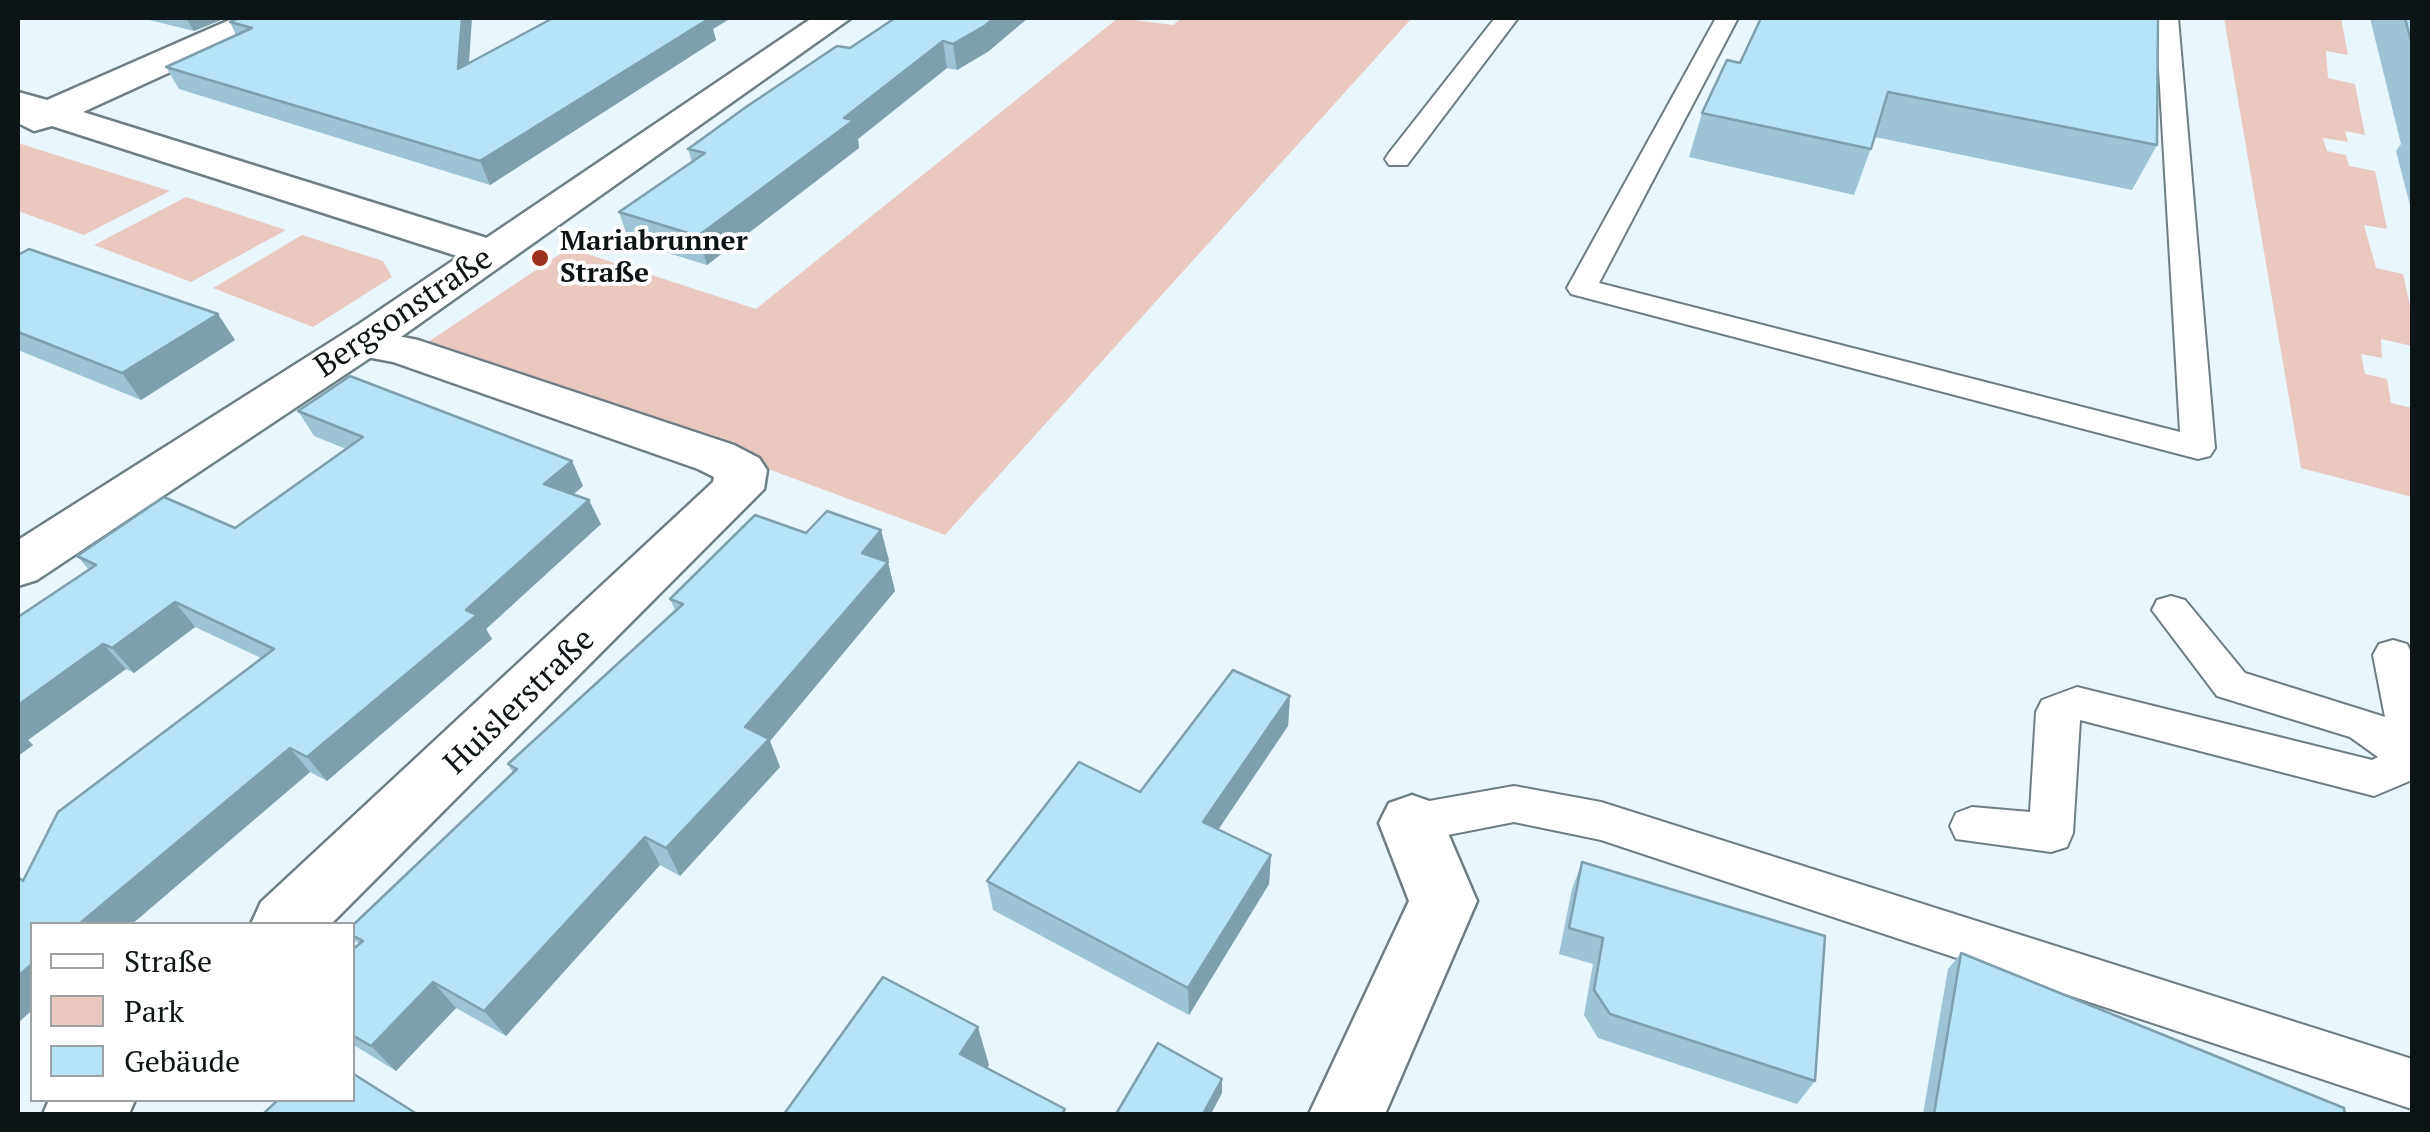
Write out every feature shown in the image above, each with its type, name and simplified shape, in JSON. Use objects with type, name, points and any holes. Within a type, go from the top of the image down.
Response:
[{"type":"street","points":[[28,115],[261,18]]},
{"type":"street","name":"Bergsonstraße","points":[[18,566],[362,342],[834,18]]},
{"type":"street","points":[[28,115],[491,253]]},
{"type":"street","name":"Huislerstraße","points":[[287,922],[738,488],[740,470],[716,457],[402,350],[362,342]]},
{"type":"street","points":[[1347,1114],[1443,901],[1412,823]]},
{"type":"lane","points":[[1398,159],[1507,18]]},
{"type":"lane","points":[[1727,18],[1582,288],[2198,448],[2168,18]]},
{"type":"lane","points":[[1972,826],[2051,833],[2057,712],[2076,702],[2374,778],[2412,760],[2364,724],[2232,685],[2171,610]]},
{"type":"lane","points":[[2393,654],[2412,748]]},
{"type":"lane","points":[[1412,823],[1514,804],[1601,820],[2412,1084]]},
{"type":"green space","points":[[1118,18],[1173,25],[1182,18],[1412,18],[945,535],[428,342],[569,248],[756,309]]},
{"type":"green space","points":[[2224,18],[2341,18],[2348,55],[2326,51],[2328,78],[2355,84],[2365,135],[2345,131],[2348,142],[2323,138],[2327,151],[2346,155],[2349,166],[2375,171],[2387,229],[2364,225],[2376,268],[2403,274],[2412,314],[2412,346],[2381,339],[2382,358],[2361,354],[2365,374],[2387,379],[2391,403],[2412,408],[2412,497],[2301,468]]},
{"type":"green space","points":[[18,143],[170,191],[84,235],[18,211]]},
{"type":"green space","points":[[186,197],[286,230],[191,282],[94,245]]},
{"type":"green space","points":[[302,235],[383,261],[392,277],[313,327],[213,288]]},
{"type":"building","points":[[239,18],[462,18],[458,69],[553,18],[710,18],[480,161],[166,67],[252,28],[230,22]]},
{"type":"building","points":[[895,18],[994,18],[953,44],[943,41],[844,118],[854,120],[698,236],[619,212],[705,153],[688,149],[746,107],[837,46],[850,48]]},
{"type":"building","points":[[1761,18],[2158,18],[2157,145],[1888,92],[1871,149],[1702,113],[1727,60],[1740,63]]},
{"type":"building","points":[[2405,18],[2412,18],[2412,45]]},
{"type":"building","points":[[29,249],[218,314],[122,373],[18,332],[18,255]]},
{"type":"building","points":[[350,376],[572,461],[544,484],[589,500],[466,610],[477,615],[307,757],[290,748],[81,922],[30,922],[30,966],[18,976],[18,877],[23,881],[58,812],[274,649],[175,602],[112,648],[103,644],[18,705],[18,617],[96,565],[77,556],[164,497],[235,528],[363,437],[298,411]]},
{"type":"building","points":[[827,511],[881,530],[862,553],[888,562],[745,727],[769,739],[666,848],[645,837],[484,1011],[433,982],[371,1046],[355,1037],[355,948],[363,941],[355,937],[355,923],[517,769],[508,764],[683,604],[670,599],[755,515],[806,533]]},
{"type":"building","points":[[1233,670],[1290,696],[1203,822],[1271,855],[1188,988],[987,881],[1079,762],[1140,792]]},
{"type":"building","points":[[1582,862],[1825,936],[1815,1081],[1610,1014],[1594,990],[1603,938],[1569,928]]},
{"type":"building","points":[[1961,953],[2344,1108],[2345,1114],[1934,1114]]},
{"type":"building","points":[[883,977],[978,1027],[960,1054],[1065,1109],[1062,1114],[784,1114]]},
{"type":"building","points":[[1158,1043],[1222,1079],[1203,1114],[1116,1114]]},
{"type":"building","points":[[355,1075],[417,1114],[263,1114],[276,1102],[355,1102]]},
{"type":"place","name":"Mariabrunner Straße","points":[[540,258]]}]
